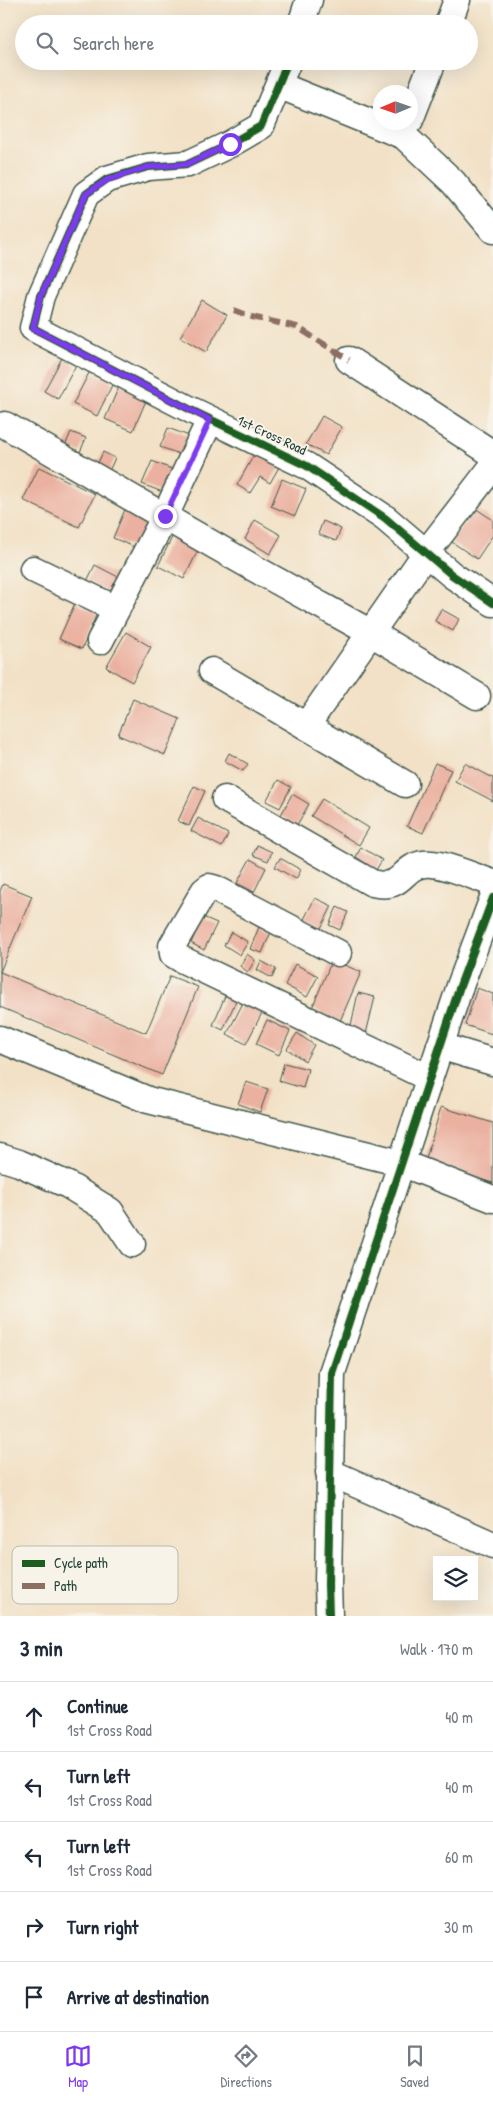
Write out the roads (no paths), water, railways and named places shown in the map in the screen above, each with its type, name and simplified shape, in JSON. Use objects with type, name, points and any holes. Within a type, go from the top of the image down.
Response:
[{"type":"street","points":[[304,15],[309,0]]},
{"type":"street","points":[[451,15],[457,0]]},
{"type":"street","name":"1st Cross Road","points":[[284,70],[261,126],[230,144],[188,164],[148,167],[107,180],[86,194],[41,296],[33,328],[210,420],[307,466],[385,518],[452,575],[493,603]]},
{"type":"street","points":[[418,100],[430,70]]},
{"type":"street","points":[[288,89],[373,115]]},
{"type":"street","points":[[411,130],[493,230]]},
{"type":"street","points":[[348,360],[493,454]]},
{"type":"street","points":[[100,641],[165,516],[210,420]]},
{"type":"street","points":[[5,426],[371,633],[478,696]]},
{"type":"street","points":[[306,726],[426,553],[493,466]]},
{"type":"street","points":[[32,569],[116,609]]},
{"type":"street","points":[[212,671],[405,784]]},
{"type":"street","points":[[225,800],[372,883],[384,886],[394,884],[410,870],[423,864],[435,865],[493,883]]},
{"type":"street","points":[[338,953],[209,887],[204,891],[172,946],[173,954],[429,1078]]},
{"type":"street","points":[[329,1616],[329,1472],[332,1373],[440,1046],[486,940],[493,898]]},
{"type":"street","points":[[0,1039],[148,1100],[401,1163],[493,1199]]},
{"type":"street","points":[[440,1046],[493,1062]]},
{"type":"street","points":[[0,1157],[19,1163],[68,1185],[110,1211],[132,1244]]},
{"type":"street","points":[[329,1472],[493,1545]]}]
